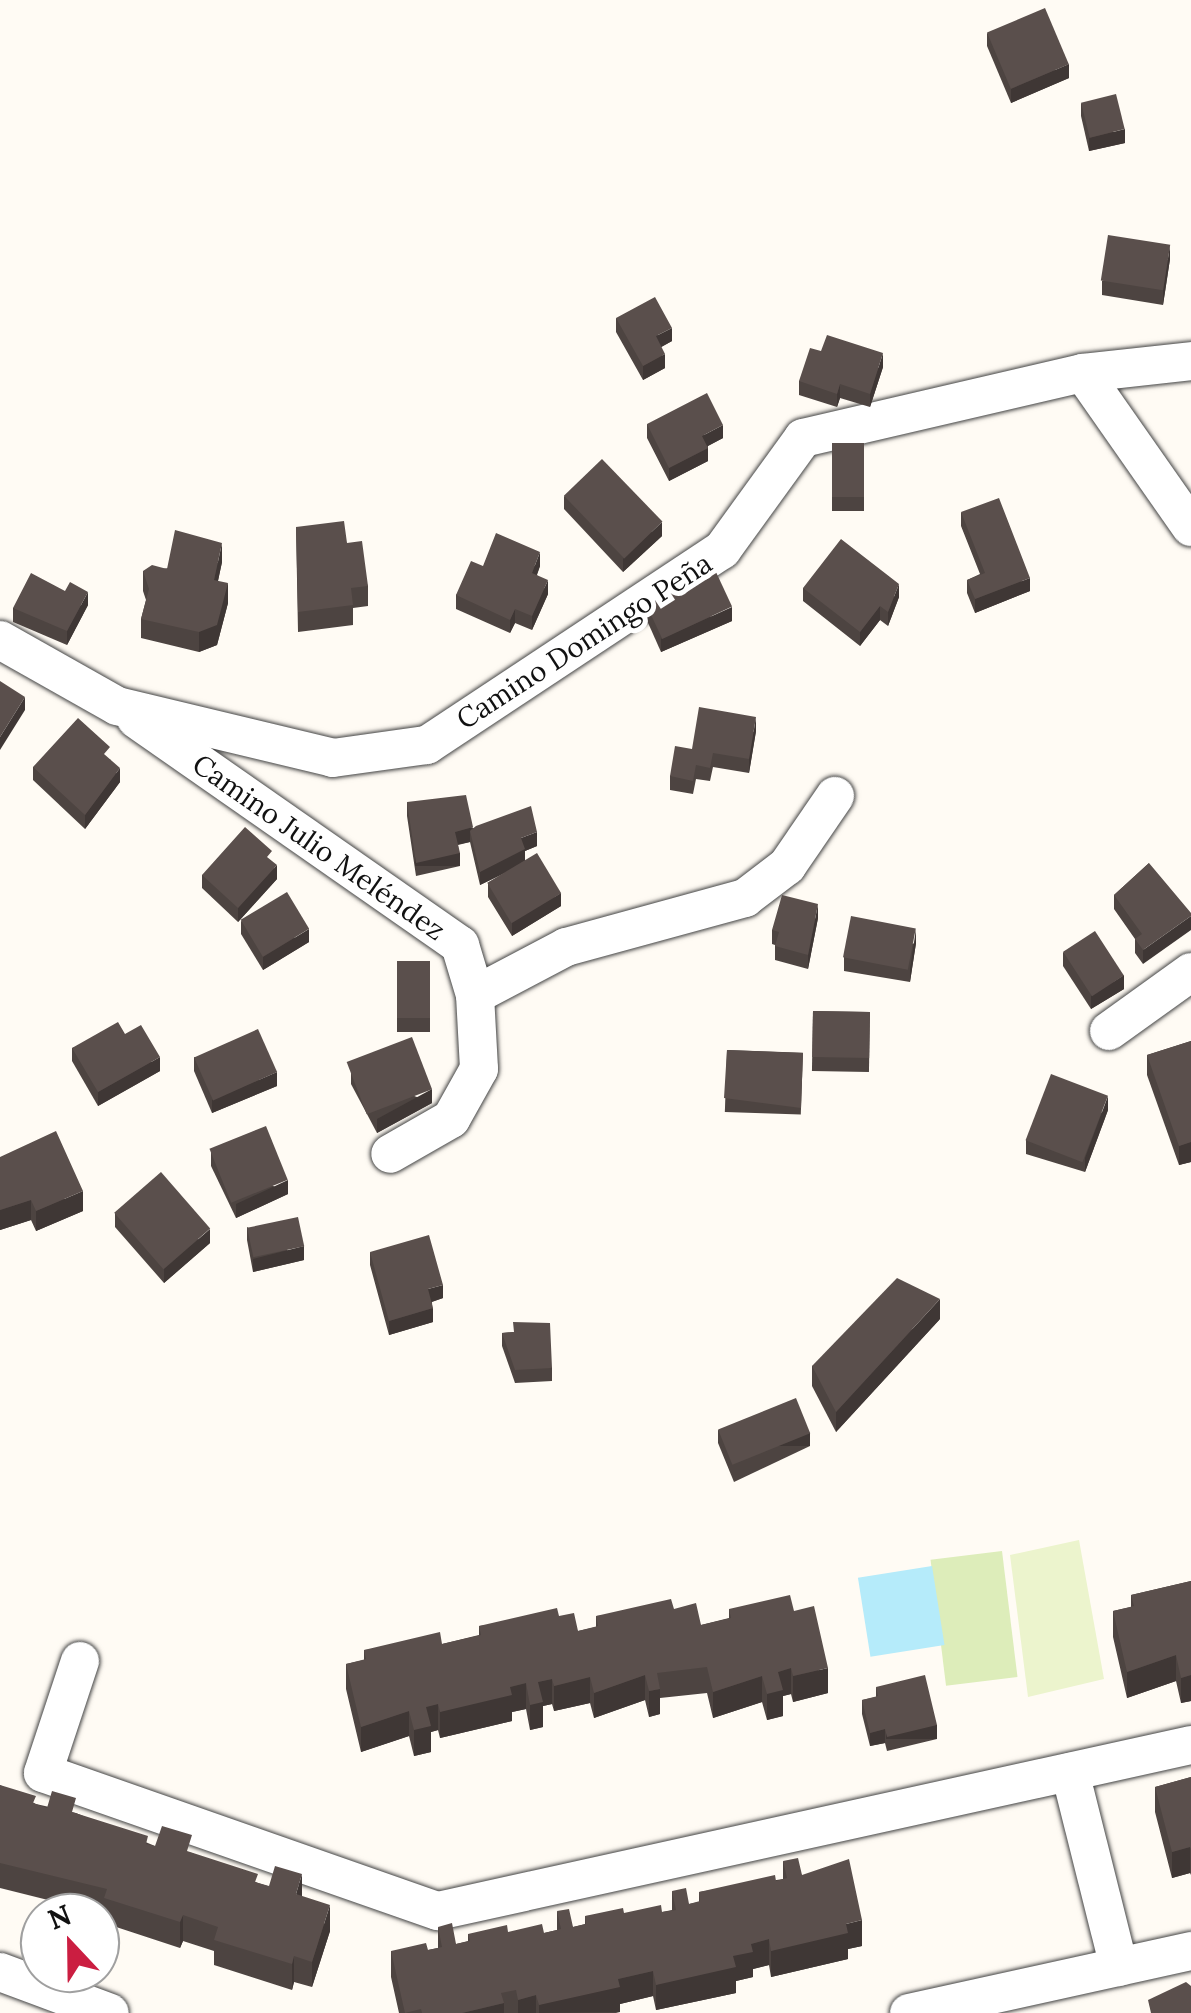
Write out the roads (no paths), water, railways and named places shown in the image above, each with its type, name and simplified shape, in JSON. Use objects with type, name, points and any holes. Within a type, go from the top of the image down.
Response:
[{"type":"street","name":"Camino Domingo Peña","points":[[0,640],[118,706],[333,758],[427,745],[722,550],[803,438],[1083,372],[1191,362]]},
{"type":"street","points":[[1083,372],[1191,527]]},
{"type":"street","name":"Camino Julio Meléndez","points":[[118,706],[460,945],[475,994],[479,1069],[451,1119],[390,1154]]},
{"type":"street","points":[[475,994],[566,947],[745,898],[787,866],[835,796]]},
{"type":"street","points":[[1109,1031],[1191,972]]},
{"type":"street","points":[[80,1662],[42,1774],[438,1910],[1191,1746]]},
{"type":"street","points":[[1070,1772],[1119,1967]]},
{"type":"street","points":[[909,2013],[1191,1951]]},
{"type":"street","points":[[0,1972],[110,2013]]},
{"type":"street","points":[[1041,2013],[1060,1980]]},
{"type":"water","points":[[932,1566],[945,1645],[870,1657],[858,1578]]}]
